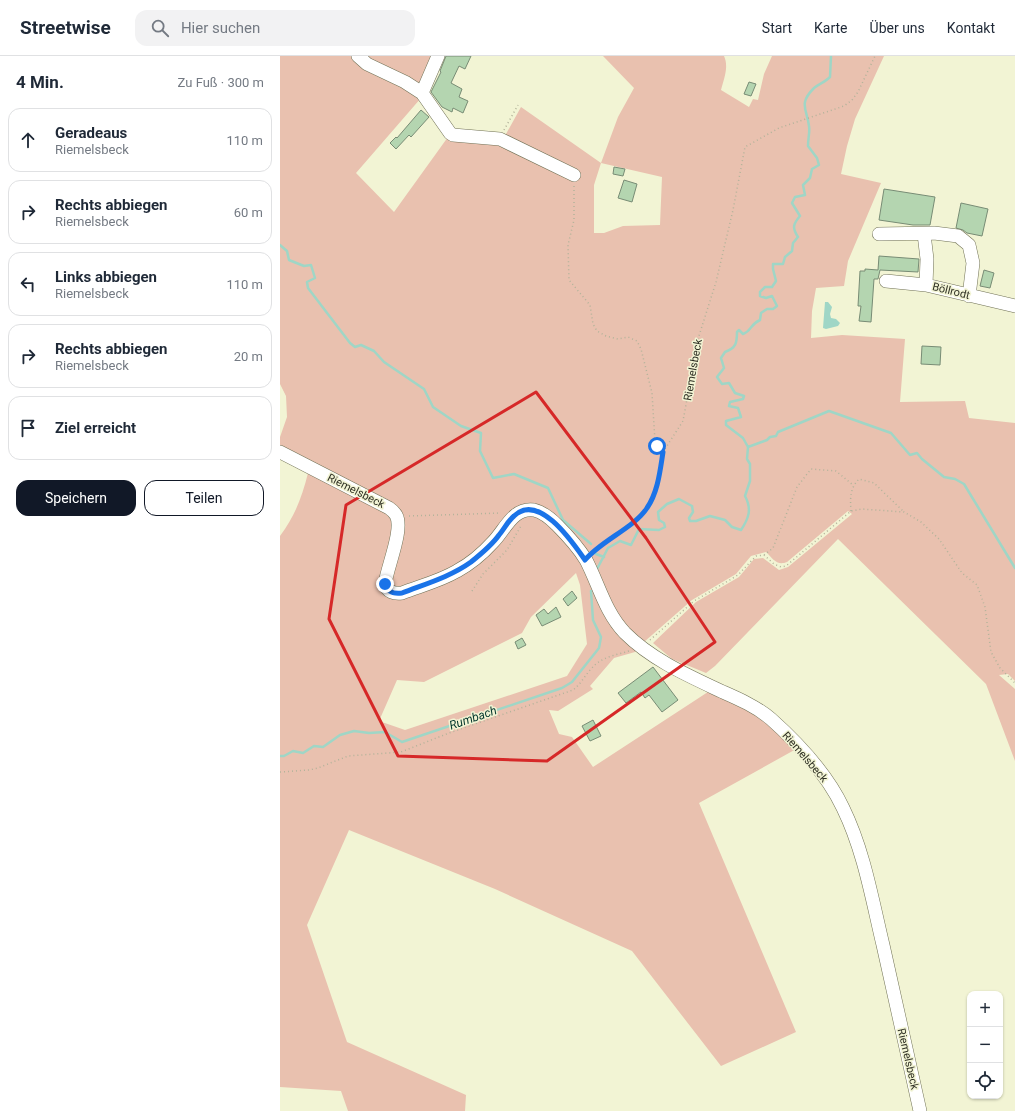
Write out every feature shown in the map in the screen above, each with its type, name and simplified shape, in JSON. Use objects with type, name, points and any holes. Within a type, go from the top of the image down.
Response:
[{"type":"street","points":[[358,56],[367,64],[422,92],[450,133],[454,135],[500,139],[574,175]]},
{"type":"street","points":[[422,92],[438,56]]},
{"type":"street","points":[[879,234],[934,233],[958,236],[969,245],[973,263],[969,296]]},
{"type":"street","points":[[924,234],[927,259],[926,285]]},
{"type":"street","name":"Böllrodt","points":[[886,282],[926,285],[1015,306]]},
{"type":"street","name":"Riemelsbeck","points":[[280,452],[389,508],[397,516]]},
{"type":"street","name":"Riemelsbeck","points":[[520,512],[534,510],[550,518],[565,533],[585,560],[611,616],[624,632],[641,648],[664,662],[748,704],[770,718],[802,750],[824,776],[843,807],[860,850],[920,1111]]},
{"type":"street","points":[[397,516],[398,524],[395,542],[385,584],[390,592],[396,594],[457,571],[472,562],[492,544],[520,512]]},
{"type":"path","name":"Riemelsbeck","points":[[585,560],[592,552],[639,518],[647,509],[657,486],[663,452],[683,421],[698,338],[716,282],[733,210],[745,147],[779,128],[844,106],[852,100],[858,92],[875,56]]},
{"type":"path","points":[[500,139],[507,123],[518,105]]},
{"type":"path","points":[[574,175],[574,220],[568,245],[569,280],[590,305],[593,324],[597,331],[606,336],[618,339],[628,337],[637,341],[641,349],[652,393],[655,441],[657,446],[663,452]]},
{"type":"path","points":[[280,772],[313,769],[348,756],[401,752],[449,733],[573,690],[578,686],[592,667],[602,659],[641,648],[694,601],[738,575],[756,556],[764,555],[773,548],[797,486],[811,470],[836,471],[853,485]]},
{"type":"path","points":[[851,511],[850,499],[853,485],[859,479],[874,483],[904,512],[921,522],[939,539],[962,573],[977,585],[985,607],[991,652],[1000,668],[1015,684]]},
{"type":"path","points":[[764,555],[774,564],[781,567],[786,566],[851,511],[862,509],[904,512]]},
{"type":"path","points":[[397,516],[520,512],[521,526],[507,550],[483,574],[472,591]]},
{"type":"highlighted area","points":[[536,392],[646,538],[715,642],[547,761],[398,756],[329,619],[346,505]]},
{"type":"shaded area","points":[[280,56],[435,56],[421,98],[356,173],[394,212],[448,137],[501,143],[521,107],[601,163],[618,117],[634,88],[603,56],[724,56],[726,68],[721,90],[749,107],[753,99],[758,100],[764,74],[772,56],[884,56],[855,119],[841,174],[881,183],[848,261],[844,286],[816,288],[812,311],[811,338],[842,335],[905,339],[900,402],[965,401],[969,418],[1015,423],[1015,681],[1008,674],[999,675],[1015,689],[1015,761],[986,684],[838,539],[715,666],[706,673],[672,659],[653,643],[696,602],[739,577],[754,559],[763,558],[779,570],[788,567],[852,514],[848,511],[787,562],[780,563],[766,552],[751,556],[736,574],[692,600],[644,642],[635,652],[614,658],[590,686],[593,689],[558,711],[549,710],[559,734],[572,737],[593,767],[711,690],[746,705],[798,748],[699,803],[796,1032],[721,1066],[632,951],[495,889],[349,830],[307,925],[347,1042],[466,1095],[465,1111],[348,1111],[341,1091],[280,1087],[280,536],[290,521],[297,506],[308,473],[280,448],[280,437],[287,417],[286,396],[280,384]],"holes":[[[601,163],[662,177],[660,225],[623,226],[604,233],[594,233],[594,185]],[[576,573],[580,585],[587,644],[567,676],[405,730],[379,721],[397,680],[424,682],[522,633],[531,617]]]},
{"type":"water","points":[[825,302],[828,302],[832,307],[830,314],[831,318],[836,319],[840,323],[838,326],[826,329],[823,328]]},
{"type":"building","points":[[446,56],[471,56],[465,69],[459,66],[451,83],[462,89],[459,97],[468,101],[463,113],[453,108],[452,112],[442,107],[431,92],[441,72],[440,71]]},
{"type":"building","points":[[749,82],[756,84],[751,96],[744,94]]},
{"type":"building","points":[[421,110],[429,117],[411,137],[409,135],[396,149],[390,143],[396,137],[397,138]]},
{"type":"building","points":[[614,167],[625,169],[623,176],[613,174]]},
{"type":"building","points":[[624,180],[637,184],[632,202],[618,198]]},
{"type":"building","points":[[884,189],[935,197],[930,225],[913,225],[879,220]]},
{"type":"building","points":[[961,203],[988,209],[982,236],[967,233],[956,228]]},
{"type":"building","points":[[879,256],[919,259],[918,272],[880,270],[878,279],[874,279],[871,322],[859,321],[861,306],[858,306],[860,271],[865,271],[865,269],[878,270]]},
{"type":"building","points":[[984,270],[994,273],[990,288],[980,286]]},
{"type":"building","points":[[922,346],[941,347],[940,365],[921,364]]},
{"type":"building","points":[[572,591],[577,598],[568,606],[563,599]]},
{"type":"building","points":[[556,607],[561,617],[542,626],[536,615],[544,609],[548,614]]},
{"type":"building","points":[[522,638],[526,645],[518,649],[515,642]]},
{"type":"building","points":[[653,667],[678,700],[662,712],[649,695],[645,698],[641,692],[626,703],[618,693]]},
{"type":"building","points":[[593,720],[601,736],[590,741],[582,726]]},
{"type":"waterway","name":"Rumbach","points":[[596,571],[608,548],[620,541],[631,545],[639,529],[659,530],[665,527],[664,523],[659,520],[658,512],[667,504],[679,499],[692,506],[693,512],[689,518],[690,521],[696,521],[710,516],[725,520],[732,527],[741,530],[748,517],[749,509],[745,496],[750,481],[750,464],[747,459],[748,447],[743,438],[726,425],[726,421],[741,417],[738,408],[729,406],[730,402],[743,399],[744,396],[735,393],[729,383],[722,384],[717,377],[724,368],[721,358],[725,352],[734,347],[737,339],[737,332],[739,330],[743,334],[746,333],[760,320],[761,313],[767,309],[773,309],[777,306],[772,296],[766,298],[760,296],[760,292],[765,287],[772,287],[776,281],[773,264],[783,264],[785,257],[792,251],[793,243],[798,237],[794,226],[800,216],[792,203],[795,197],[805,195],[803,185],[810,178],[812,169],[819,165],[817,158],[808,146],[809,128],[805,103],[806,98],[814,88],[830,77],[831,56]]},
{"type":"waterway","points":[[280,245],[287,251],[289,260],[304,266],[311,265],[315,278],[307,282],[308,288],[350,343],[355,347],[361,345],[374,351],[384,362],[424,389],[433,407],[461,426],[481,433],[480,451],[493,478],[514,474],[548,488],[563,520],[591,544]]},
{"type":"waterway","points":[[748,447],[767,440],[770,437],[776,436],[778,432],[829,411],[891,433],[910,455],[917,453],[944,477],[955,479],[964,484],[1015,568]]},
{"type":"waterway","name":"Rumbach","points":[[596,554],[604,557]]},
{"type":"waterway","name":"Rumbach","points":[[280,756],[284,756],[293,751],[303,753],[314,746],[323,747],[340,735],[354,731],[369,733],[385,732],[402,742],[562,688],[572,682],[599,648],[601,637],[593,620],[591,591]]},
{"type":"route","points":[[385,584],[390,592],[396,594],[402,593],[457,571],[472,562],[492,544],[515,514],[524,510],[534,510],[550,518],[565,533],[585,560],[592,552],[639,518],[647,509],[657,486],[663,452],[657,446]]}]
